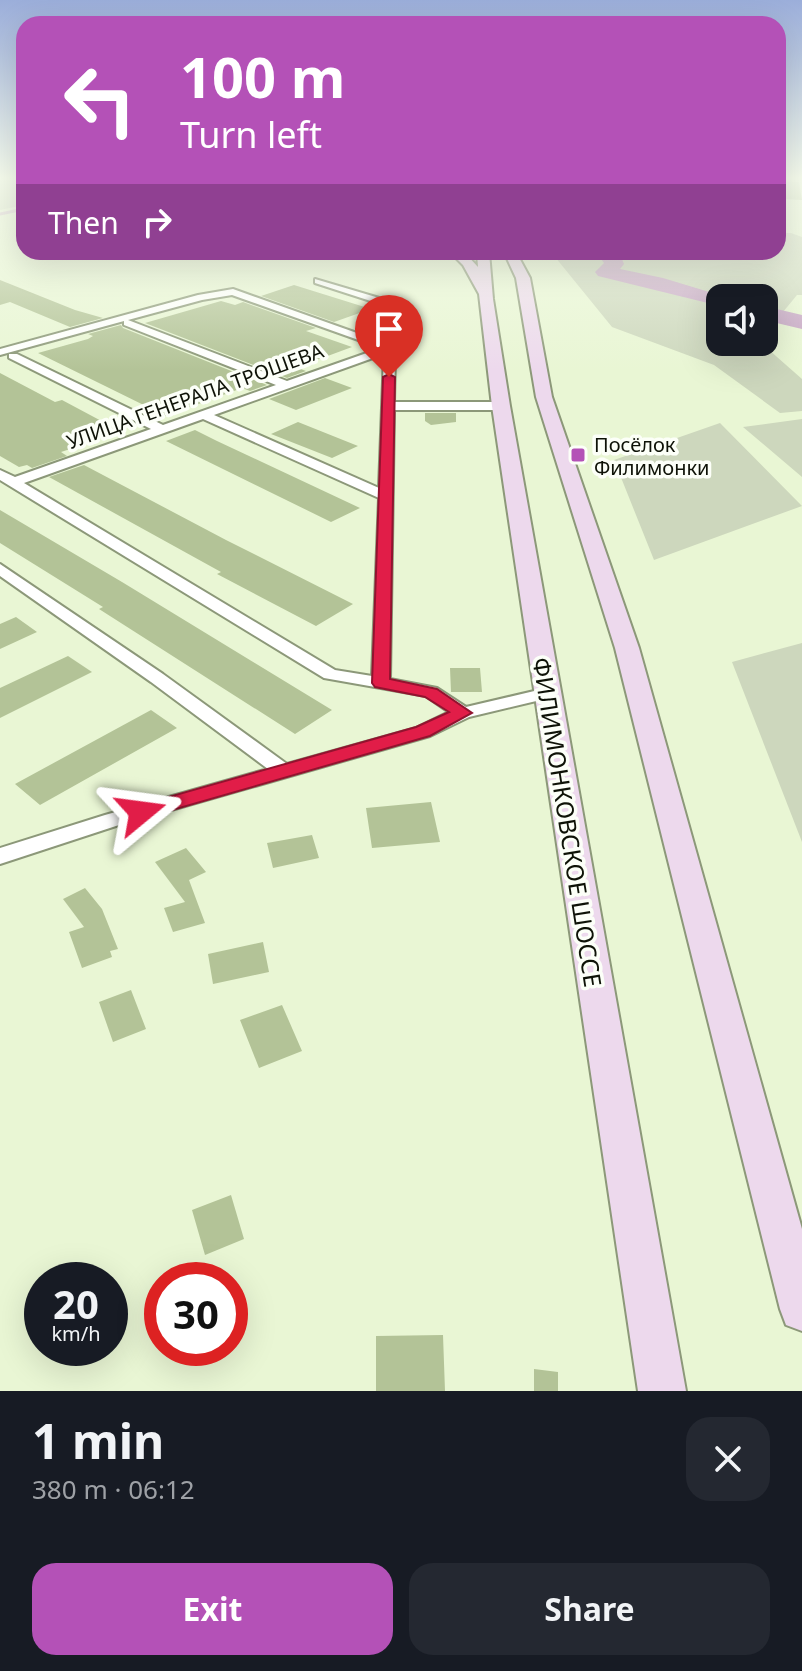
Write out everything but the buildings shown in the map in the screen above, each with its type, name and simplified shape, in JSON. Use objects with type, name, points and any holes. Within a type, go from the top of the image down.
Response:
[{"type":"main road","points":[[465,260],[486,299]]},
{"type":"main road","name":"ФИЛИМОНКОВСКОЕ ШОССЕ","points":[[484,260],[501,406],[662,1391]]},
{"type":"main road","points":[[514,260],[523,278],[544,397],[627,648],[802,1309]]},
{"type":"street","points":[[318,281],[383,302],[391,312],[381,683]]},
{"type":"street","points":[[6,354],[175,304],[233,292],[390,348]]},
{"type":"street","points":[[128,323],[284,384]]},
{"type":"street","name":"УЛИЦА ГЕНЕРАЛА ТРОШЕВА","points":[[7,478],[161,429],[390,348]]},
{"type":"street","points":[[6,354],[161,429]]},
{"type":"street","points":[[389,406],[501,406]]},
{"type":"street","points":[[201,414],[387,496]]},
{"type":"street","points":[[7,478],[330,674],[431,692],[463,713]]},
{"type":"street","points":[[0,569],[157,678],[283,771]]},
{"type":"street","points":[[0,856],[423,732],[463,713],[547,693]]},
{"type":"green space","points":[[786,242],[802,242],[802,295],[797,295],[778,318],[778,284],[706,284],[706,356],[776,356],[802,379],[802,411],[780,413],[714,365],[612,327],[558,260],[786,260]]},
{"type":"green space","points":[[802,419],[802,477],[743,427]]},
{"type":"green space","points":[[720,423],[802,506],[654,560],[614,460]]},
{"type":"green space","points":[[802,643],[802,842],[732,662]]},
{"type":"waterway","points":[[613,260],[614,264],[605,272],[706,296]]},
{"type":"waterway","points":[[778,316],[802,322]]},
{"type":"place","name":"Посёлок Филимонки","points":[[578,455]]},
{"type":"route","points":[[141,812],[423,732],[463,713],[431,692],[381,683],[389,377]]}]
